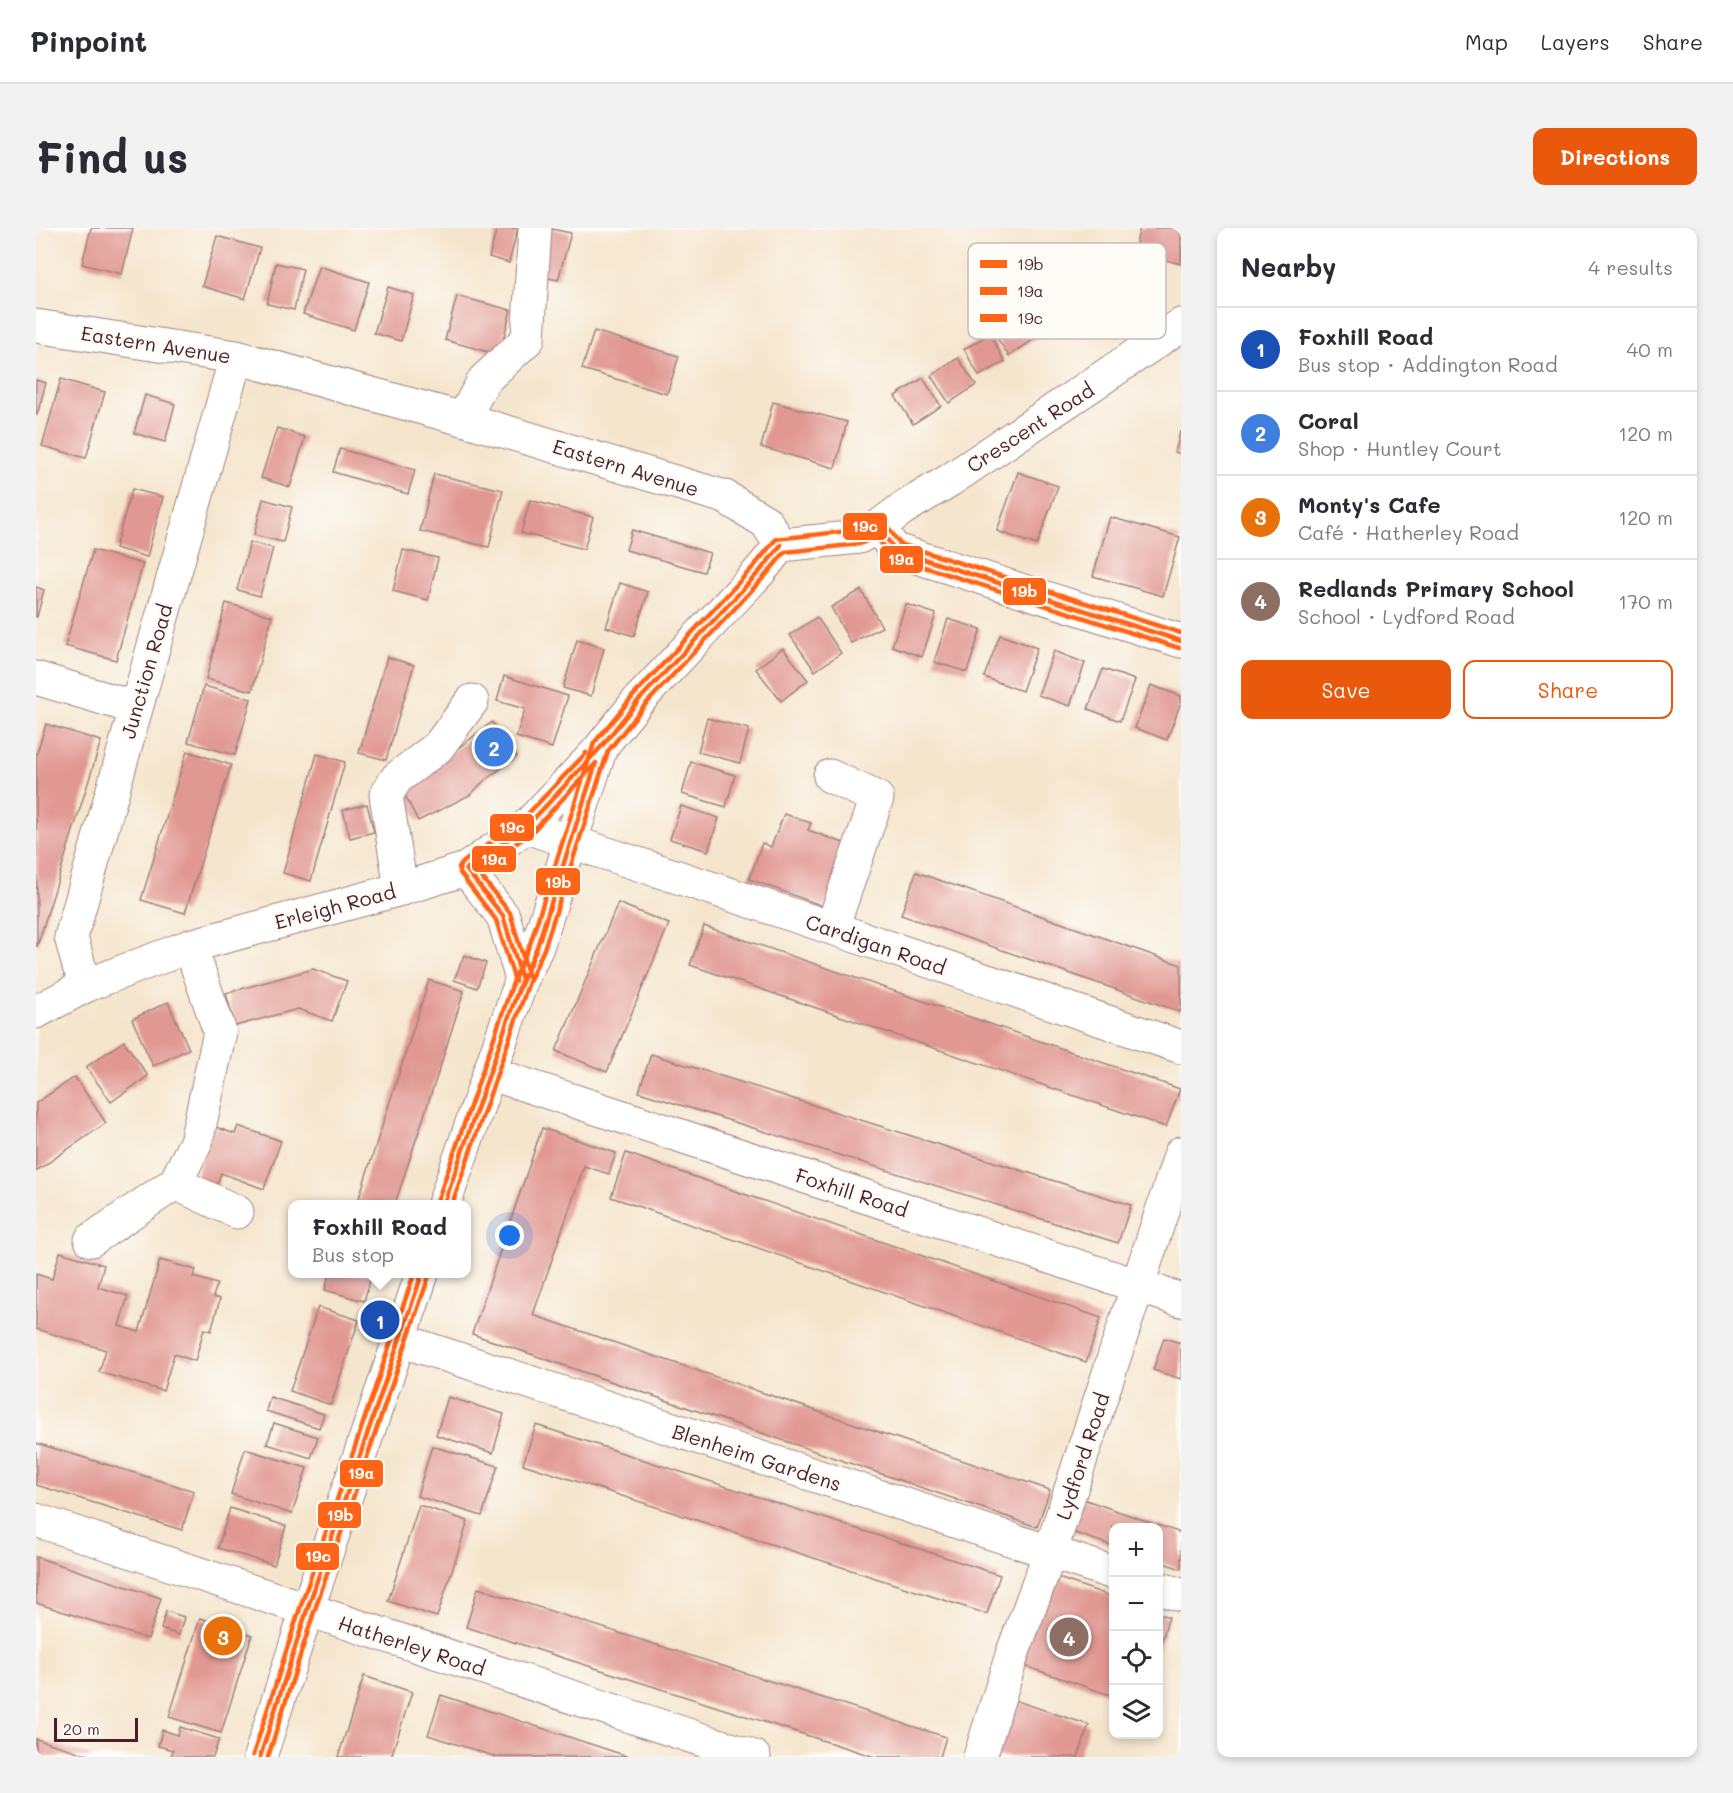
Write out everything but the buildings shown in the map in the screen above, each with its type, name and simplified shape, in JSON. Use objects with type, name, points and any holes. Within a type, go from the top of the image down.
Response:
[{"type":"street","points":[[464,419],[484,380],[528,339],[535,228]]},
{"type":"street","name":"Eastern Avenue","points":[[36,326],[236,357],[464,419],[725,497],[766,522],[781,545]]},
{"type":"street","name":"Crescent Road","points":[[1166,336],[1181,326]]},
{"type":"street","name":"Crescent Road","points":[[878,527],[1162,339]]},
{"type":"street","name":"Junction Road","points":[[87,985],[71,938],[236,357]]},
{"type":"street","points":[[781,545],[859,537],[878,527],[896,550],[1181,640]]},
{"type":"street","name":"Erleigh Road","points":[[36,1012],[87,985],[190,946],[466,869],[526,827],[601,747],[638,701],[760,571],[781,545]]},
{"type":"street","points":[[36,678],[136,708]]},
{"type":"street","points":[[401,889],[386,795],[397,778],[438,747],[472,701]]},
{"type":"street","points":[[445,1200],[522,979],[537,947],[601,747]]},
{"type":"street","points":[[830,776],[877,798],[832,928]]},
{"type":"street","name":"Cardigan Road","points":[[526,827],[1181,1047]]},
{"type":"street","points":[[466,869],[503,916],[522,979]]},
{"type":"street","points":[[91,1240],[175,1183],[196,1142],[220,1032],[190,946]]},
{"type":"street","name":"Foxhill Road","points":[[489,1073],[1181,1300]]},
{"type":"street","name":"Lydford Road","points":[[980,1757],[1013,1652],[1050,1552],[1181,1153]]},
{"type":"street","points":[[175,1183],[237,1212]]},
{"type":"street","points":[[260,1757],[307,1610],[421,1278]]},
{"type":"street","name":"Blenheim Gardens","points":[[400,1340],[1109,1572]]},
{"type":"street","name":"Hatherley Road","points":[[36,1520],[754,1757]]},
{"type":"street","points":[[1163,1590],[1181,1595]]},
{"type":"transit line","name":"19c","points":[[438,1200],[515,977],[530,944],[594,743],[633,696],[754,566],[776,539],[857,530],[880,520],[900,544],[1181,633]]},
{"type":"transit line","name":"19b","points":[[878,527],[895,550],[1181,641]]},
{"type":"transit line","name":"19a","points":[[453,1200],[529,982],[544,949],[608,751],[644,706],[785,552],[860,544],[876,537],[893,557],[1179,648]]},
{"type":"transit line","name":"19b","points":[[445,1200],[522,979],[503,916],[466,869],[526,827],[601,747],[638,701],[760,571],[781,545]]},
{"type":"transit line","name":"19c","points":[[515,981],[496,920],[460,873],[459,867],[521,821],[586,753]]},
{"type":"transit line","name":"19a","points":[[529,977],[510,913],[477,871],[531,833],[596,763]]},
{"type":"transit line","name":"19b","points":[[516,996],[537,947],[595,766]]},
{"type":"transit line","name":"19c","points":[[253,1755],[300,1608],[413,1278]]},
{"type":"transit line","name":"19b","points":[[260,1757],[307,1610],[421,1278]]},
{"type":"transit line","name":"19a","points":[[268,1757],[314,1612],[428,1278]]},
{"type":"place","name":"Coral","points":[[494,747]]},
{"type":"place","name":"Foxhill Road","points":[[380,1320]]},
{"type":"place","name":"Monty's Cafe","points":[[223,1636]]},
{"type":"place","name":"Redlands Primary School","points":[[1069,1637]]}]
